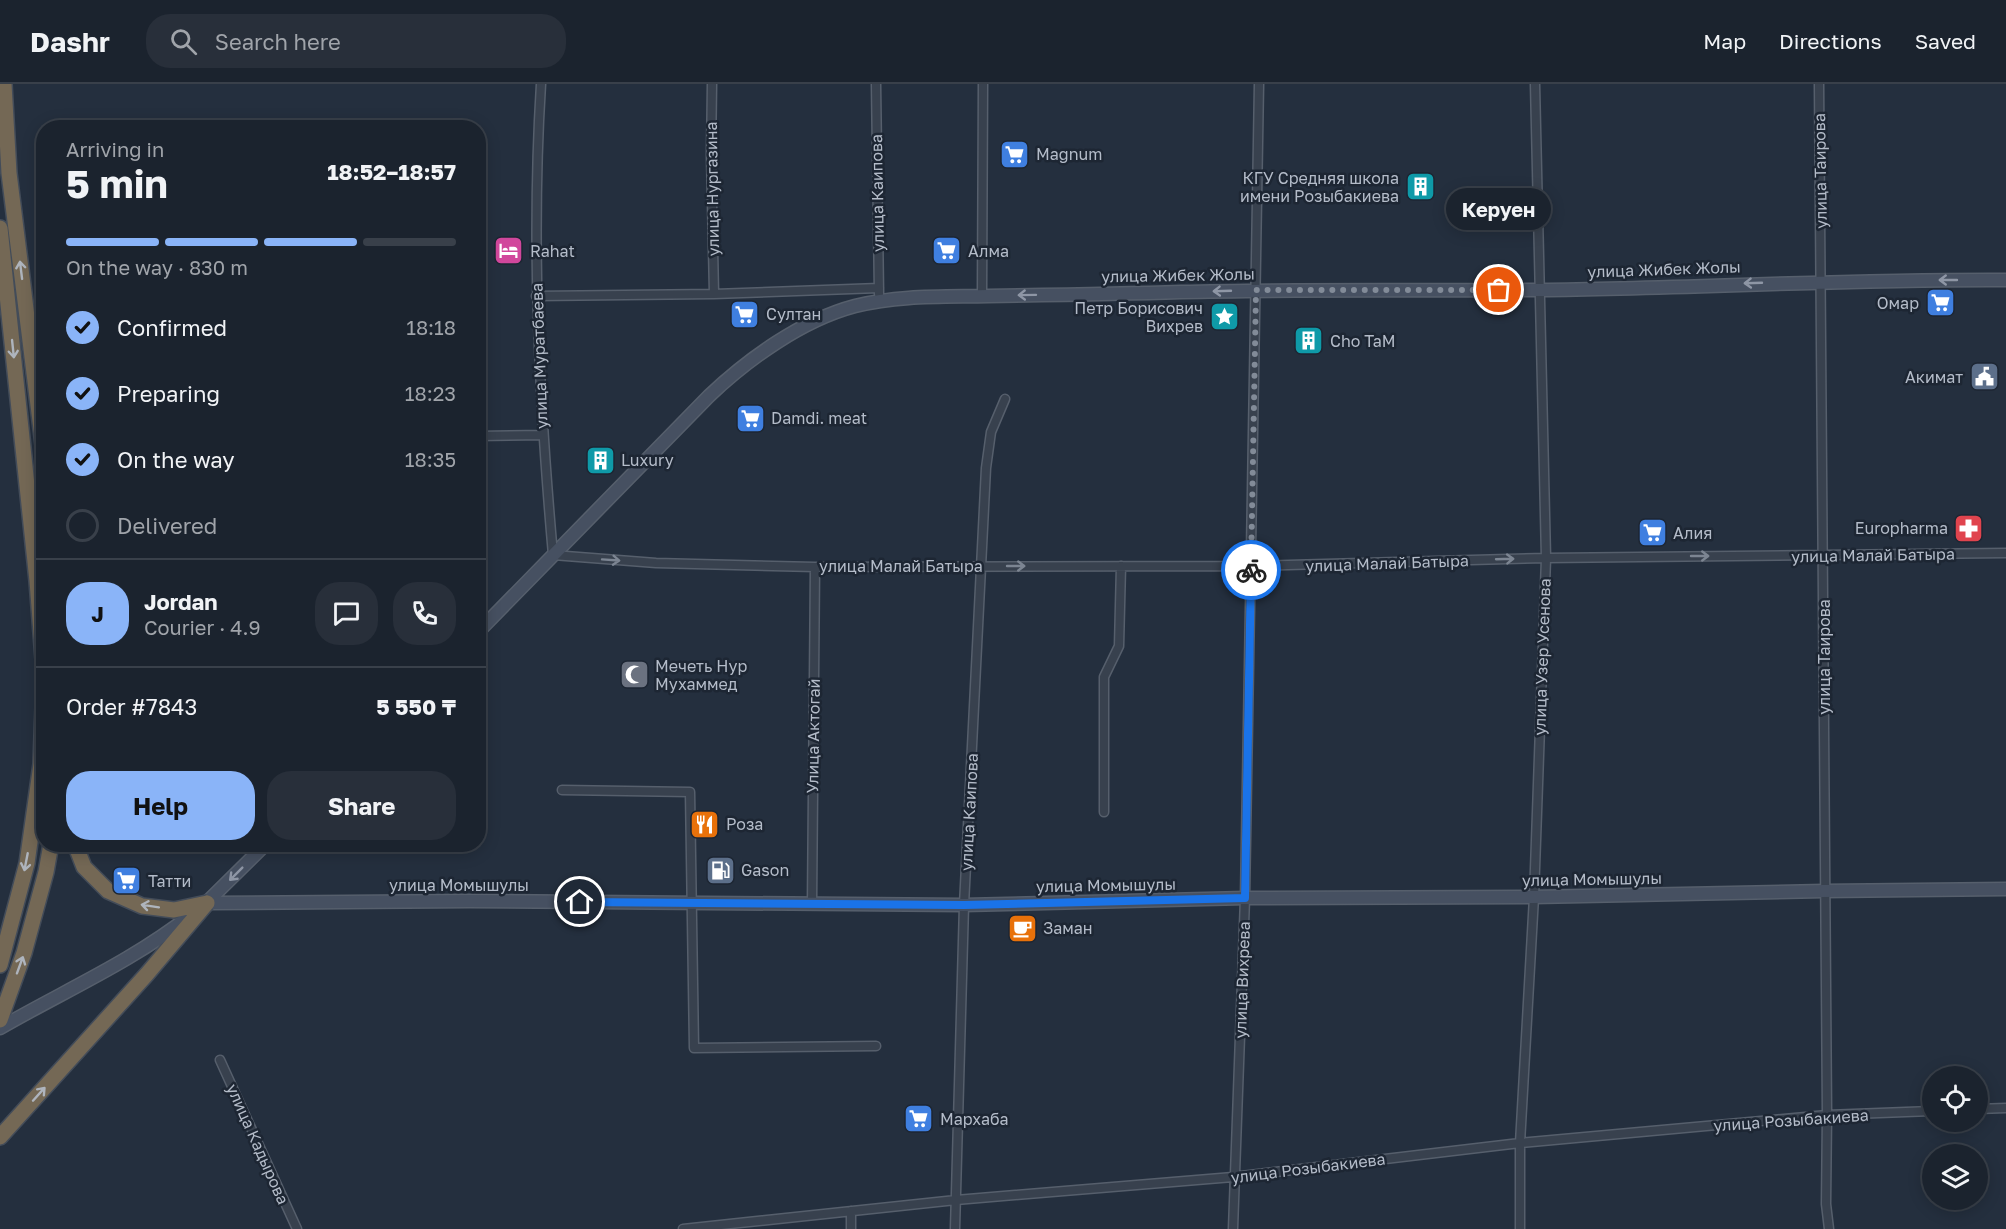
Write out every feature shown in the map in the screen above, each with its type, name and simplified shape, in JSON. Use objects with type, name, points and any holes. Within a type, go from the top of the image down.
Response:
[{"type":"highway","points":[[4,84],[9,174],[36,395]]},
{"type":"highway","points":[[0,228],[36,571]]},
{"type":"highway","points":[[0,965],[27,863],[36,799]]},
{"type":"highway","points":[[0,1020],[24,953],[50,852]]},
{"type":"highway","points":[[78,852],[84,867],[108,891],[142,906],[174,910],[207,903]]},
{"type":"highway","points":[[0,1137],[147,974],[207,903]]},
{"type":"main road","name":"улица Жибек Жолы","points":[[486,624],[741,366],[777,343],[852,307],[879,301],[935,296],[1256,290],[1541,290],[1821,281],[2006,280]]},
{"type":"main road","points":[[0,1028],[167,934],[207,903],[258,852]]},
{"type":"main road","name":"улица Момышулы","points":[[207,903],[469,901],[964,905],[1245,898],[1534,897],[2006,889]]},
{"type":"street","name":"улица Муратбаева","points":[[542,84],[536,203],[536,296],[543,435],[553,555]]},
{"type":"street","name":"улица Нургазина","points":[[712,84],[714,294]]},
{"type":"street","name":"улица Каипова","points":[[876,84],[879,301]]},
{"type":"street","points":[[982,84],[982,296]]},
{"type":"street","name":"улица Вихрева","points":[[1233,1229],[1233,1177],[1245,898],[1259,84]]},
{"type":"street","name":"улица Узер Усенова","points":[[1520,1229],[1520,1143],[1534,897],[1546,558],[1535,84]]},
{"type":"street","name":"улица Таирова","points":[[1819,84],[1826,1204],[1829,1229]]},
{"type":"street","points":[[536,296],[714,294],[879,288]]},
{"type":"street","name":"улица Каипова","points":[[955,1229],[964,905],[986,468],[991,432],[1005,399]]},
{"type":"street","points":[[486,436],[543,435]]},
{"type":"street","name":"улица Малай Батыра","points":[[553,555],[656,563],[815,567],[1251,566],[1546,558],[2006,553]]},
{"type":"street","points":[[1104,812],[1104,677],[1119,646],[1121,566]]},
{"type":"street","name":"Улица Актогай","points":[[812,905],[815,567]]},
{"type":"street","points":[[562,790],[690,792],[694,1048],[876,1046]]},
{"type":"street","name":"улица Кадырова","points":[[220,1060],[297,1229]]},
{"type":"street","points":[[1988,1109],[2006,1108]]},
{"type":"street","name":"улица Розыбакиева","points":[[683,1229],[956,1200],[1233,1177],[1520,1143],[1827,1115],[1922,1111]]},
{"type":"street","points":[[851,1211],[851,1229]]},
{"type":"way so far","points":[[1251,570],[1256,290],[1499,290]]},
{"type":"place","name":"Magnum","points":[[1015,154]]},
{"type":"place","name":"КГУ Средняя школа имени Розыбакиева","points":[[1420,187]]},
{"type":"place","name":"Rahat","points":[[509,251]]},
{"type":"place","name":"Алма","points":[[947,251]]},
{"type":"place","name":"Керуен","points":[[1499,290]]},
{"type":"place","name":"Омар","points":[[1940,303]]},
{"type":"place","name":"Султан","points":[[745,314]]},
{"type":"place","name":"Петр Борисович Вихрев","points":[[1224,317]]},
{"type":"place","name":"Cho TaM","points":[[1309,341]]},
{"type":"place","name":"Акимат","points":[[1984,377]]},
{"type":"place","name":"Damdi. meat","points":[[750,418]]},
{"type":"place","name":"Luxury","points":[[600,460]]},
{"type":"place","name":"Europharma","points":[[1969,528]]},
{"type":"place","name":"Алия","points":[[1652,533]]},
{"type":"place","name":"Мечеть Нур Мухаммед","points":[[634,675]]},
{"type":"place","name":"Роза","points":[[705,824]]},
{"type":"place","name":"Gason","points":[[720,870]]},
{"type":"place","name":"Татти","points":[[127,881]]},
{"type":"place","name":"Заман","points":[[1022,928]]},
{"type":"place","name":"Мархаба","points":[[919,1119]]},
{"type":"route","points":[[580,902],[964,905],[1245,898],[1251,570]]}]
